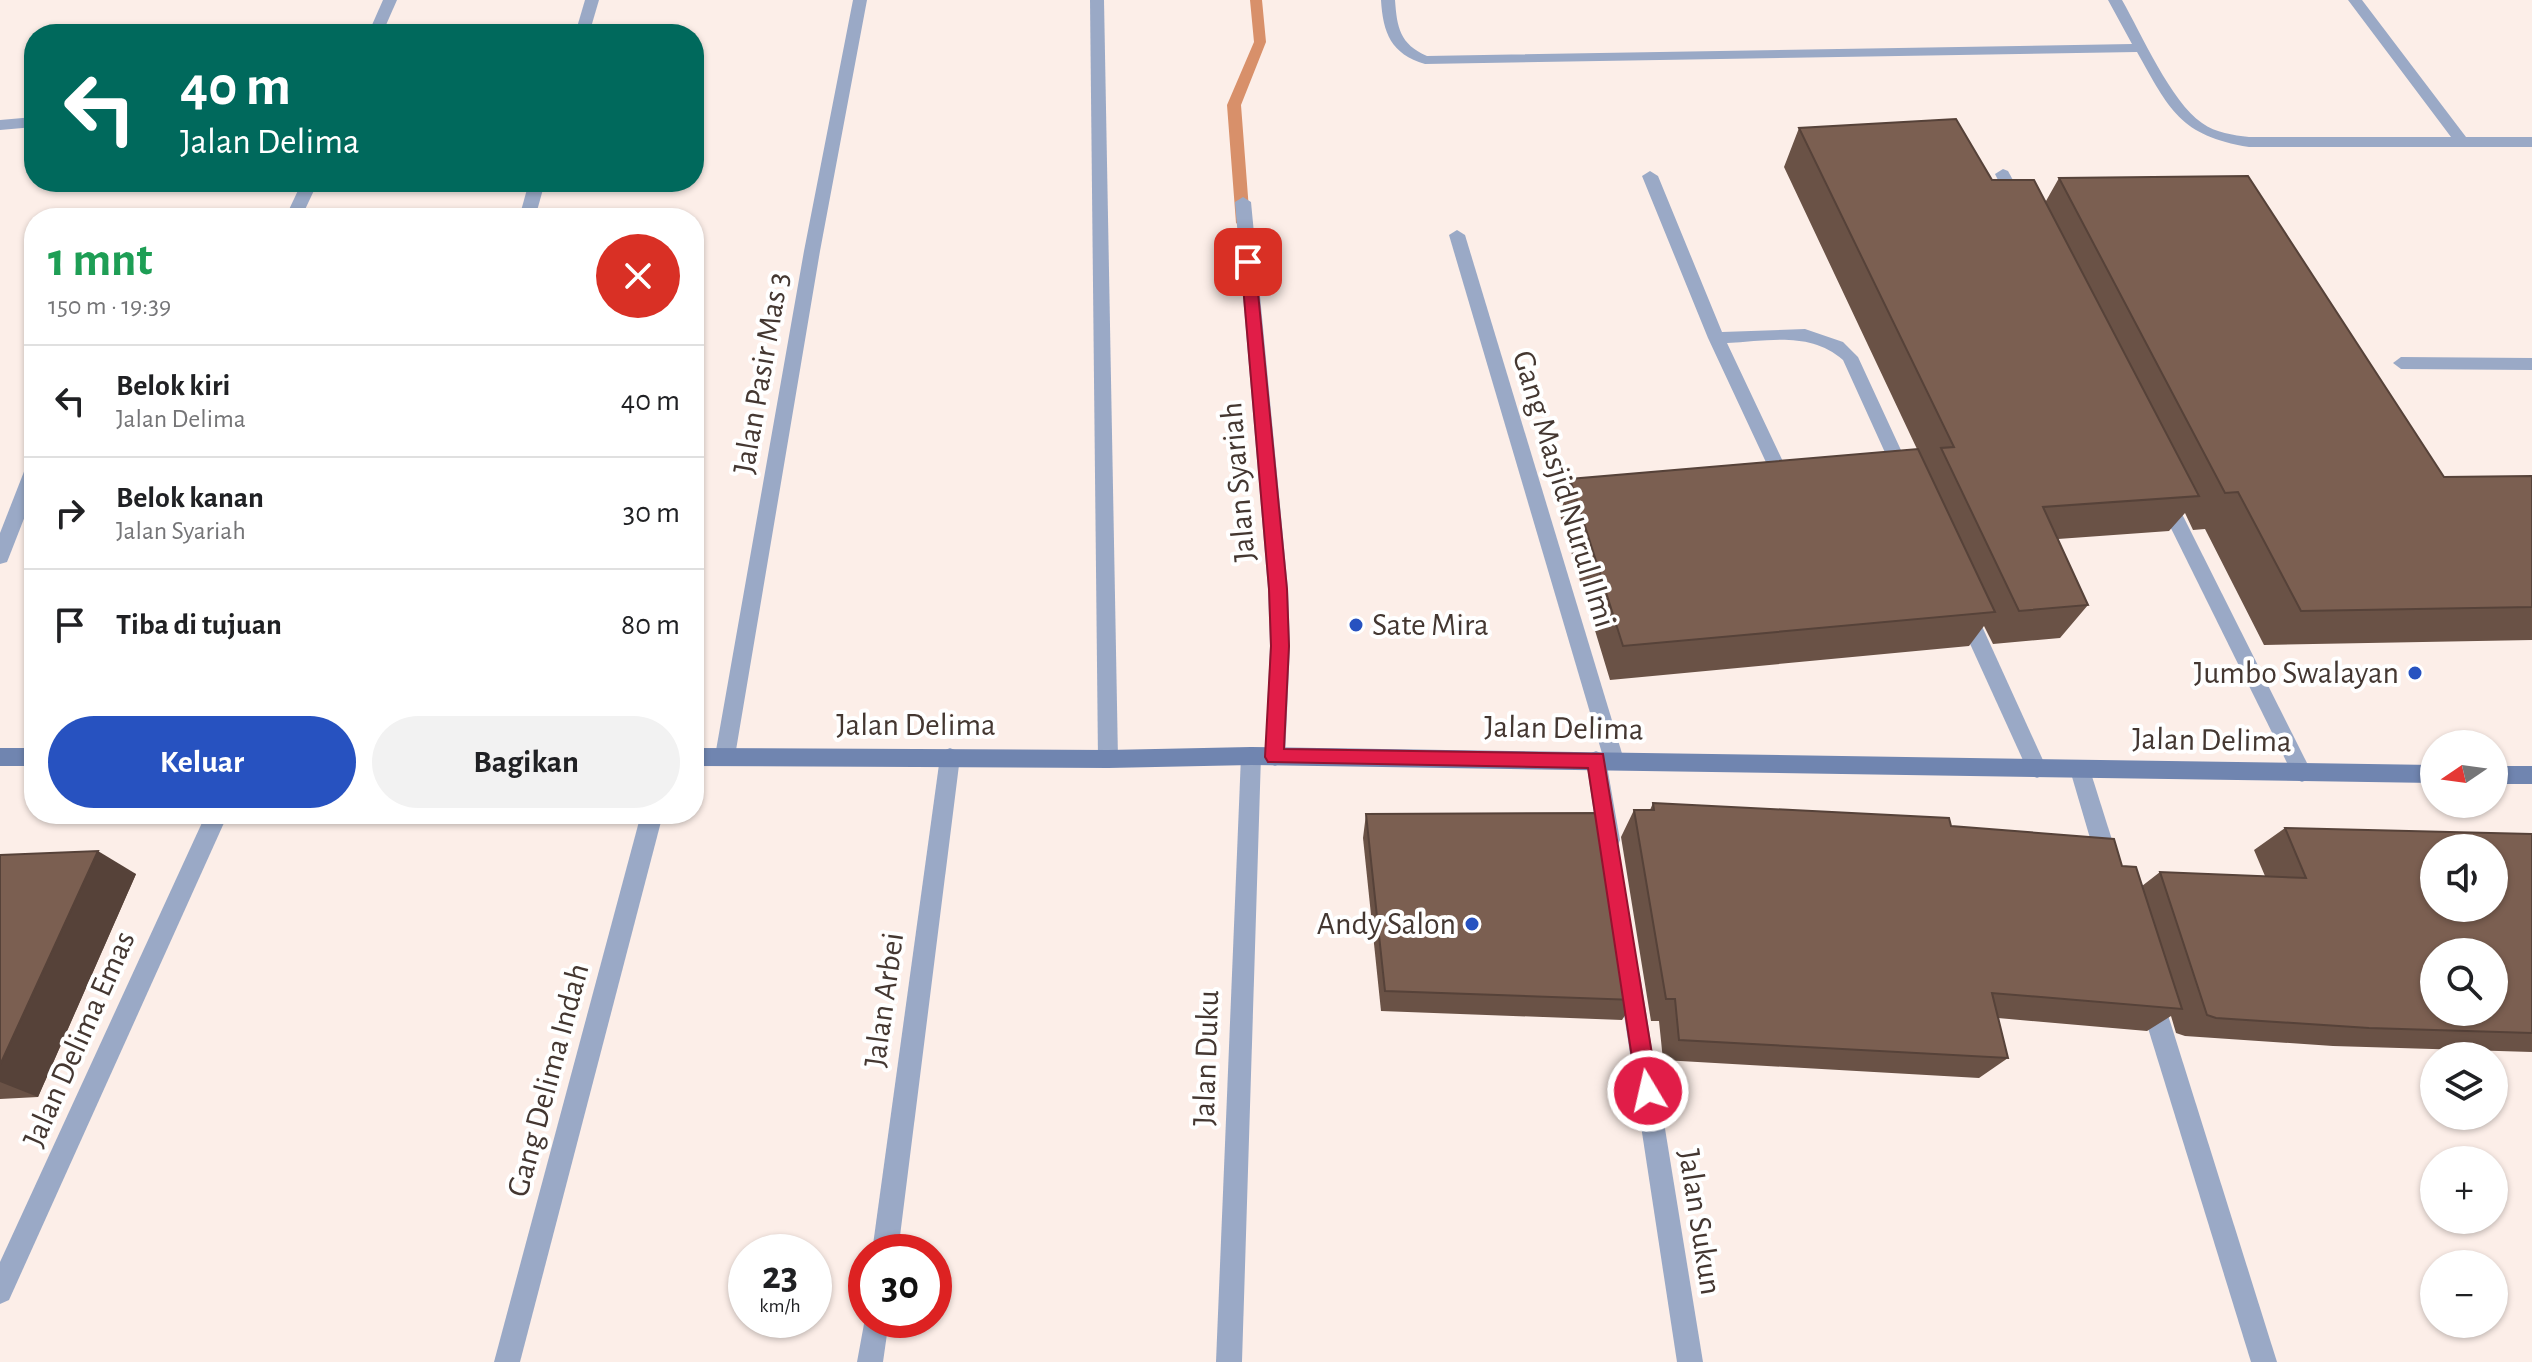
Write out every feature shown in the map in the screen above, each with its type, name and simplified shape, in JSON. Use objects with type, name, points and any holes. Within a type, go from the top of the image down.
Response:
[{"type":"main road","name":"Jalan Delima","points":[[704,757],[1108,759],[1263,756],[2420,774]]},
{"type":"main road","points":[[0,757],[24,757]]},
{"type":"main road","points":[[2508,775],[2532,775]]},
{"type":"street","points":[[379,24],[390,0]]},
{"type":"street","points":[[585,24],[592,0]]},
{"type":"street","name":"Jalan Pasir Mas 3","points":[[725,756],[812,251],[860,0]]},
{"type":"street","points":[[1097,0],[1108,759]]},
{"type":"street","points":[[1388,0],[1394,41],[1408,54],[1425,60],[2143,48]]},
{"type":"street","points":[[2115,0],[2178,107],[2192,123],[2226,139],[2249,142],[2532,142]]},
{"type":"street","points":[[2355,0],[2462,142]]},
{"type":"street","points":[[0,125],[24,123]]},
{"type":"street","points":[[2003,174],[2025,217]]},
{"type":"street","points":[[1650,176],[1716,338],[1777,468]]},
{"type":"street","name":"Jalan Syariah","points":[[1243,202],[1278,589],[1280,646],[1263,756]]},
{"type":"street","name":"Gang Masjid Nurul Ilmi","points":[[1457,235],[1605,760]]},
{"type":"street","points":[[1716,338],[1804,335],[1831,340],[1842,348],[1850,357],[1908,485]]},
{"type":"street","points":[[2401,363],[2532,364]]},
{"type":"street","points":[[2160,488],[2302,773]]},
{"type":"street","points":[[0,557],[24,495]]},
{"type":"street","points":[[1959,599],[2037,769]]},
{"type":"street","name":"Jalan Duku","points":[[1229,1362],[1263,756]]},
{"type":"street","name":"Jalan Arbei","points":[[887,1234],[950,757]]},
{"type":"street","points":[[1605,760],[1613,868]]},
{"type":"street","points":[[2080,770],[2118,891]]},
{"type":"street","name":"Jalan Delima Emas","points":[[0,1291],[212,824]]},
{"type":"street","name":"Gang Delima Indah","points":[[507,1362],[649,824]]},
{"type":"street","name":"Jalan Sukun","points":[[1625,945],[1690,1362]]},
{"type":"street","points":[[2146,982],[2264,1362]]},
{"type":"street","points":[[870,1362],[873,1338]]},
{"type":"building","points":[[1956,119],[1992,180],[2034,180],[2199,496],[2043,507],[2088,605],[2019,611],[1941,448],[1954,447],[1799,128]]},
{"type":"building","points":[[2248,176],[2444,477],[2532,476],[2532,607],[2301,611],[2238,492],[2225,493],[2059,178]]},
{"type":"building","points":[[1918,449],[1995,612],[1623,646],[1570,479]]},
{"type":"building","points":[[1653,803],[1949,818],[1951,826],[2114,839],[2122,866],[2136,867],[2182,1009],[1992,993],[2008,1058],[1679,1040],[1675,999],[1666,999],[1634,810],[1654,810]]},
{"type":"building","name":"Andy Salon","points":[[1605,813],[1635,1000],[1385,991],[1366,814]]},
{"type":"building","points":[[2285,828],[2532,834],[2532,1033],[2369,1028],[2207,1015],[2160,872],[2306,878]]},
{"type":"building","points":[[98,851],[0,1065],[0,855]]},
{"type":"waterway","points":[[1243,223],[1234,105],[1260,42],[1256,0]]},
{"type":"place","name":"Sate Mira","points":[[1356,625]]},
{"type":"place","name":"Jumbo Swalayan","points":[[2415,673]]},
{"type":"place","name":"Andy Salon","points":[[1472,924]]},
{"type":"route","points":[[1248,262],[1278,589],[1280,646],[1275,757],[1596,760],[1648,1091]]}]
